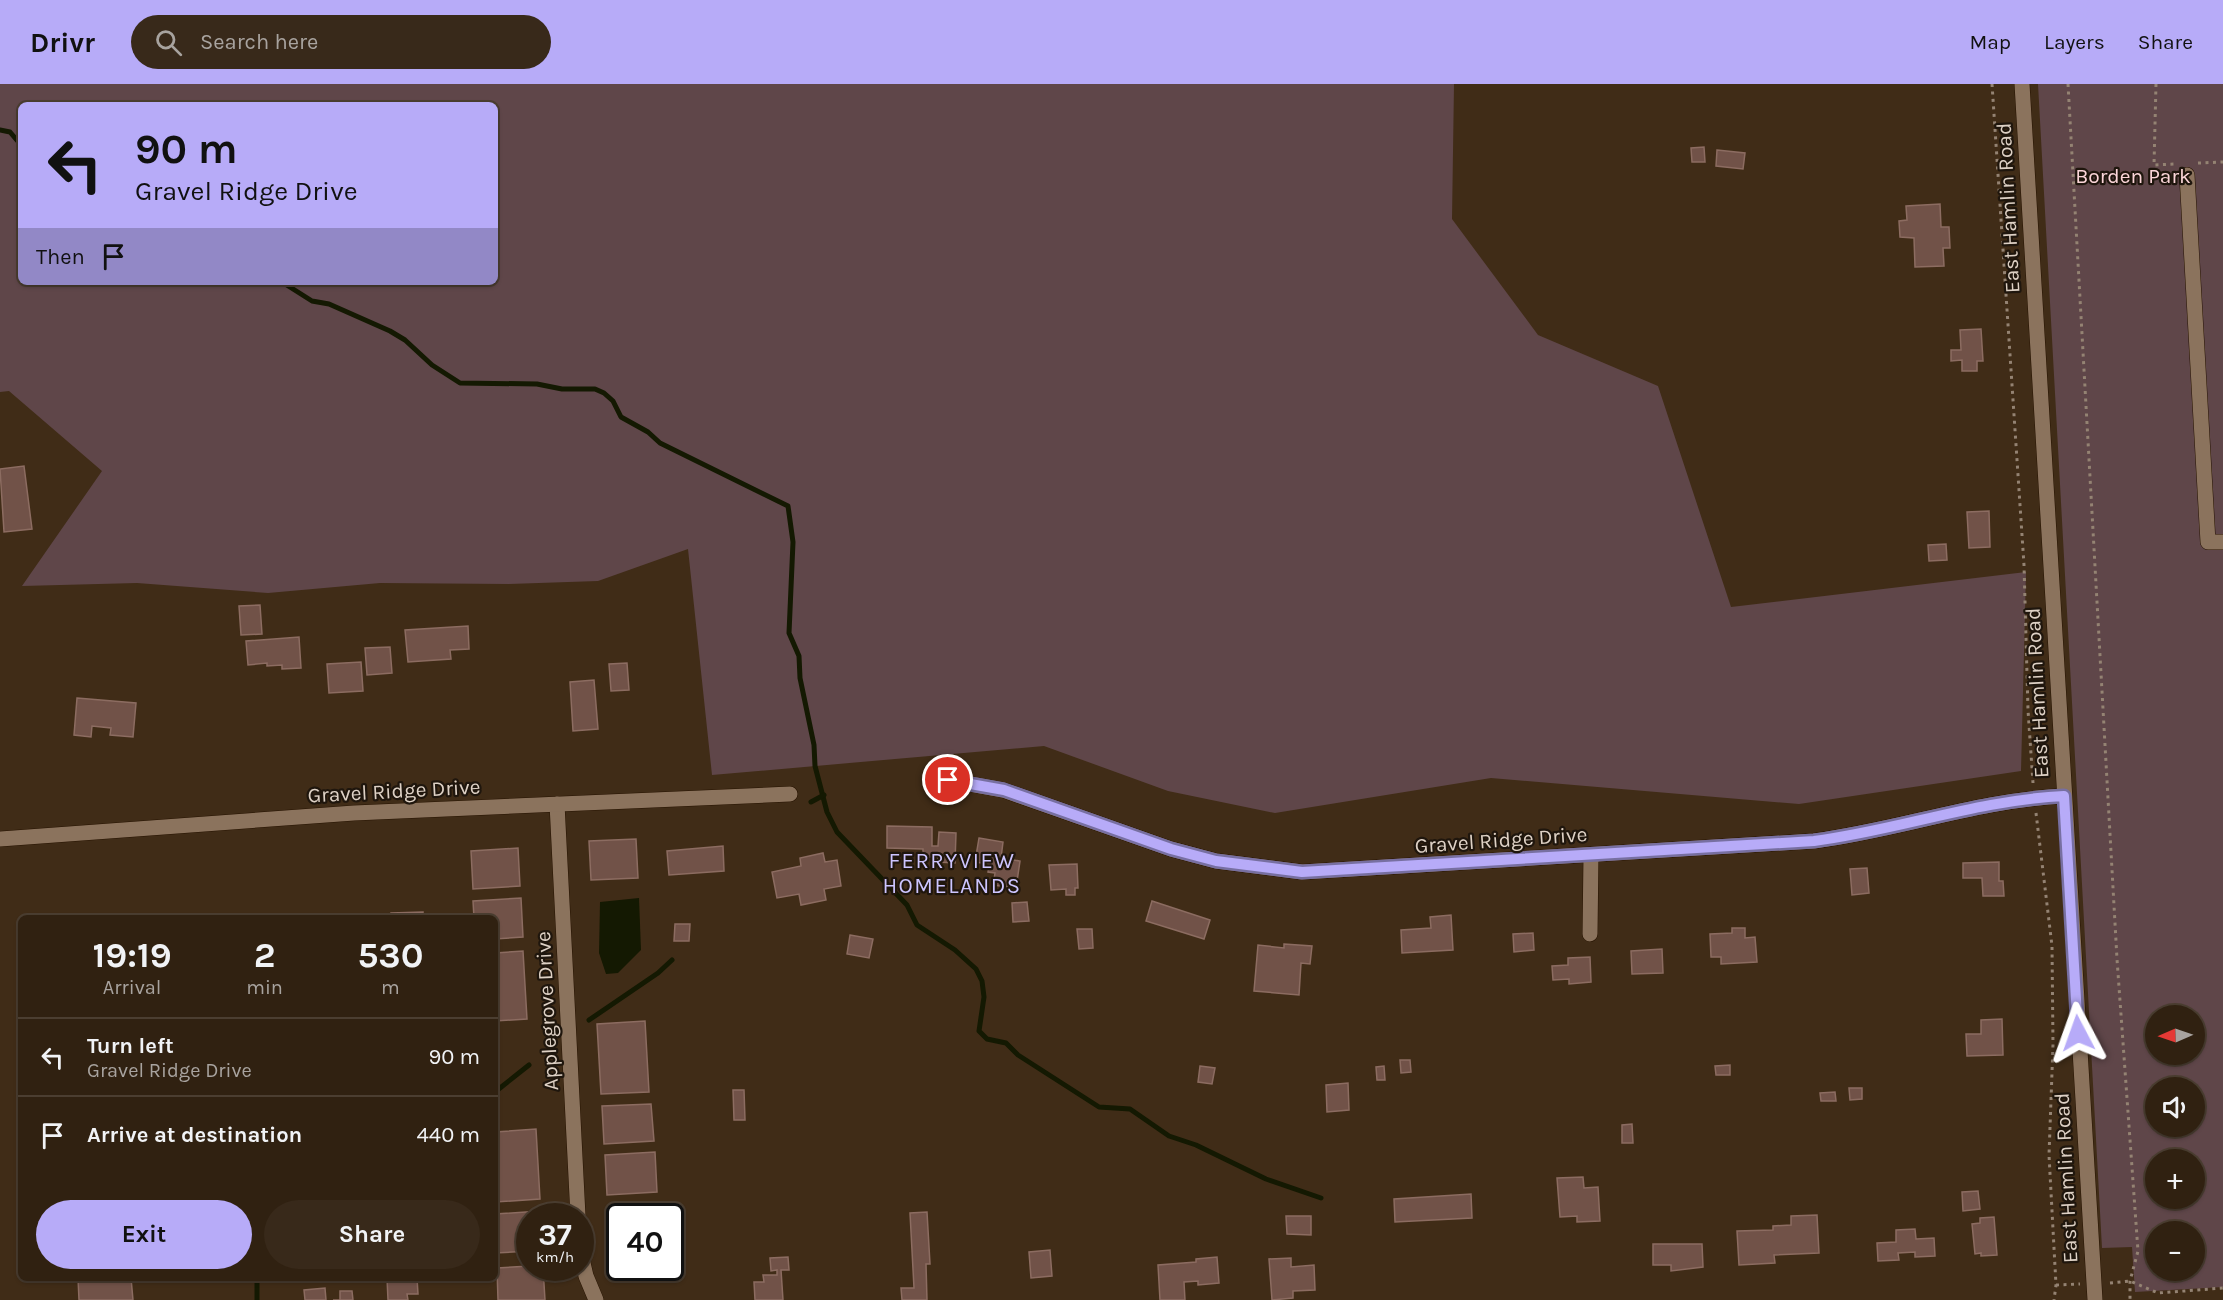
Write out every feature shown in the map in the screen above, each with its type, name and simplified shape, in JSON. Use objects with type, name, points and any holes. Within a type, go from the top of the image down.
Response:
[{"type":"street","name":"East Hamlin Road","points":[[2022,84],[2095,1300]]},
{"type":"street","points":[[2189,168],[2208,542],[2223,542]]},
{"type":"street","name":"Gravel Ridge Drive","points":[[948,780],[1004,790],[1171,849],[1216,861],[1274,870],[1345,871],[1814,841],[1879,831],[1954,810],[2001,801],[2064,796]]},
{"type":"street","name":"Gravel Ridge Drive","points":[[0,839],[334,814],[790,794]]},
{"type":"street","name":"Applegrove Drive","points":[[557,804],[577,1203]]},
{"type":"street","points":[[1590,934],[1591,855]]},
{"type":"street","points":[[588,1281],[596,1300]]},
{"type":"path","points":[[1992,84],[2024,565],[2028,711],[2034,784]]},
{"type":"path","points":[[2068,84],[2117,959],[2138,1251],[2130,1281],[2130,1300]]},
{"type":"path","points":[[2156,84],[2154,165],[2189,168],[2223,162]]},
{"type":"path","points":[[2036,812],[2052,946],[2053,1045],[2049,1155],[2056,1286],[2054,1300]]},
{"type":"path","points":[[2111,1283],[2130,1281],[2158,1293],[2223,1288]]},
{"type":"path","points":[[2056,1286],[2070,1285]]},
{"type":"green space","points":[[0,84],[1454,84],[1452,219],[1538,335],[1658,386],[1731,607],[2026,572],[2021,771],[1799,804],[1491,778],[1275,813],[1168,791],[1044,746],[712,775],[688,549],[598,581],[509,584],[380,583],[268,593],[137,583],[22,586],[102,471],[9,391],[0,392]]},
{"type":"green space","name":"Borden Park","points":[[2038,84],[2223,84],[2223,1287],[2135,1292],[2132,1247],[2102,1248]]},
{"type":"shaded area","points":[[639,898],[641,950],[618,973],[606,974],[599,953],[600,902]]},
{"type":"building","points":[[1704,147],[1705,162],[1692,162],[1691,148]]},
{"type":"building","points":[[1717,150],[1745,153],[1743,169],[1716,166]]},
{"type":"building","points":[[1940,204],[1941,227],[1949,227],[1950,248],[1943,248],[1944,266],[1915,267],[1914,238],[1900,237],[1899,221],[1907,220],[1906,206]]},
{"type":"building","points":[[1981,329],[1983,361],[1977,361],[1977,371],[1962,371],[1962,360],[1951,361],[1951,350],[1961,350],[1960,330]]},
{"type":"building","points":[[24,466],[32,529],[4,532],[0,469]]},
{"type":"building","points":[[1989,511],[1990,547],[1969,548],[1967,512]]},
{"type":"building","points":[[1946,544],[1947,560],[1929,561],[1928,545]]},
{"type":"building","points":[[260,605],[262,634],[241,635],[239,606]]},
{"type":"building","points":[[468,626],[469,649],[450,650],[451,659],[408,662],[405,630]]},
{"type":"building","points":[[299,637],[301,668],[282,669],[282,665],[267,666],[267,663],[248,665],[246,641]]},
{"type":"building","points":[[390,647],[392,673],[367,675],[365,648]]},
{"type":"building","points":[[361,662],[363,691],[329,693],[327,664]]},
{"type":"building","points":[[627,663],[629,690],[611,691],[609,664]]},
{"type":"building","points":[[594,680],[598,729],[573,731],[570,682]]},
{"type":"building","points":[[77,698],[136,703],[133,737],[110,735],[111,728],[92,726],[91,737],[74,735]]},
{"type":"building","points":[[887,826],[932,827],[932,846],[938,846],[939,832],[956,833],[955,863],[938,862],[938,857],[923,857],[923,849],[887,848]]},
{"type":"building","points":[[979,838],[1003,842],[1001,858],[1020,861],[1016,888],[993,885],[995,873],[988,872],[989,864],[975,862]]},
{"type":"building","points":[[636,839],[638,878],[591,880],[589,841]]},
{"type":"building","points":[[723,846],[724,871],[669,875],[667,851]]},
{"type":"building","points":[[518,848],[520,886],[473,889],[471,851]]},
{"type":"building","points":[[823,853],[825,862],[837,860],[841,886],[824,889],[826,900],[801,905],[799,894],[777,898],[772,872],[801,866],[800,858]]},
{"type":"building","points":[[1999,862],[1999,881],[2003,881],[2004,896],[1983,896],[1982,878],[1963,878],[1963,863]]},
{"type":"building","points":[[1077,864],[1078,888],[1075,888],[1075,895],[1066,895],[1066,889],[1051,890],[1049,865]]},
{"type":"building","points":[[1867,868],[1869,893],[1852,895],[1850,869]]},
{"type":"building","points":[[521,898],[523,937],[498,939],[498,915],[474,915],[473,901]]},
{"type":"building","points":[[1152,901],[1210,920],[1204,939],[1146,921]]},
{"type":"building","points":[[1027,902],[1029,921],[1013,922],[1012,903]]},
{"type":"building","points":[[423,912],[423,915],[391,915],[391,913]]},
{"type":"building","points":[[1451,915],[1453,950],[1402,953],[1401,930],[1431,928],[1430,917]]},
{"type":"building","points":[[675,924],[690,924],[689,941],[674,941]]},
{"type":"building","points":[[1732,928],[1745,928],[1745,938],[1755,937],[1757,962],[1721,964],[1721,957],[1711,957],[1710,934],[1732,933]]},
{"type":"building","points":[[1077,929],[1092,929],[1093,948],[1079,949]]},
{"type":"building","points":[[1533,933],[1534,950],[1514,952],[1513,934]]},
{"type":"building","points":[[850,935],[873,939],[869,958],[847,954]]},
{"type":"building","points":[[1284,944],[1312,946],[1310,964],[1301,963],[1299,995],[1254,991],[1258,945],[1284,948]]},
{"type":"building","points":[[1662,949],[1663,973],[1632,974],[1631,951]]},
{"type":"building","points":[[523,951],[527,1019],[498,1021],[498,953]]},
{"type":"building","points":[[1590,957],[1591,982],[1569,984],[1569,979],[1553,980],[1552,966],[1568,965],[1568,958]]},
{"type":"building","points":[[2002,1019],[2003,1055],[1967,1056],[1966,1034],[1981,1034],[1981,1020]]},
{"type":"building","points":[[645,1021],[649,1092],[601,1094],[597,1024]]},
{"type":"building","points":[[1400,1060],[1410,1060],[1411,1072],[1401,1073]]},
{"type":"building","points":[[1730,1065],[1730,1075],[1716,1075],[1715,1066]]},
{"type":"building","points":[[1200,1066],[1215,1068],[1212,1084],[1198,1082]]},
{"type":"building","points":[[1384,1066],[1385,1080],[1377,1080],[1376,1067]]},
{"type":"building","points":[[1348,1083],[1349,1110],[1327,1112],[1326,1085]]},
{"type":"building","points":[[1849,1088],[1862,1088],[1862,1099],[1850,1100]]},
{"type":"building","points":[[733,1090],[744,1090],[745,1120],[734,1120]]},
{"type":"building","points":[[1835,1092],[1836,1101],[1821,1101],[1820,1093]]},
{"type":"building","points":[[651,1104],[654,1141],[604,1144],[602,1106]]},
{"type":"building","points":[[1632,1124],[1633,1143],[1622,1143],[1622,1125]]},
{"type":"building","points":[[536,1129],[540,1199],[498,1202],[498,1132]]},
{"type":"building","points":[[655,1152],[657,1192],[607,1195],[605,1155]]},
{"type":"building","points":[[1583,1177],[1584,1188],[1598,1187],[1600,1221],[1577,1222],[1577,1216],[1560,1217],[1557,1178]]},
{"type":"building","points":[[1978,1191],[1980,1209],[1963,1211],[1962,1192]]},
{"type":"building","points":[[1471,1194],[1472,1218],[1395,1222],[1394,1199]]},
{"type":"building","points":[[927,1212],[930,1264],[926,1264],[927,1300],[902,1300],[901,1288],[914,1288],[910,1213]]},
{"type":"building","points":[[516,1213],[516,1252],[498,1253],[498,1214]]},
{"type":"building","points":[[1817,1215],[1819,1253],[1774,1255],[1775,1263],[1739,1265],[1737,1231],[1773,1230],[1773,1226],[1791,1225],[1791,1216]]},
{"type":"building","points":[[1286,1216],[1311,1216],[1311,1235],[1287,1234]]},
{"type":"building","points":[[1994,1217],[1997,1255],[1975,1254],[1972,1224],[1980,1223],[1980,1218]]},
{"type":"building","points":[[1915,1229],[1916,1239],[1934,1238],[1935,1256],[1915,1257],[1915,1252],[1898,1253],[1899,1260],[1878,1261],[1877,1243],[1896,1242],[1896,1230]]},
{"type":"building","points":[[1653,1244],[1702,1244],[1703,1267],[1671,1271],[1671,1265],[1653,1265]]},
{"type":"building","points":[[1050,1250],[1052,1276],[1031,1278],[1029,1252]]},
{"type":"building","points":[[788,1257],[789,1270],[781,1270],[783,1300],[755,1300],[754,1282],[764,1282],[763,1275],[777,1275],[777,1270],[771,1271],[770,1258]]},
{"type":"building","points":[[1217,1257],[1219,1283],[1198,1285],[1198,1281],[1184,1282],[1185,1300],[1160,1300],[1158,1265],[1196,1262],[1196,1259]]},
{"type":"building","points":[[1291,1258],[1291,1267],[1314,1265],[1315,1290],[1293,1291],[1293,1298],[1272,1300],[1269,1259]]},
{"type":"building","points":[[516,1267],[516,1281],[544,1281],[545,1300],[498,1300],[498,1268]]},
{"type":"building","points":[[78,1281],[131,1281],[133,1300],[79,1300]]},
{"type":"building","points":[[387,1281],[417,1281],[418,1294],[407,1294],[408,1300],[388,1300]]},
{"type":"building","points":[[325,1288],[326,1300],[305,1300],[304,1290]]},
{"type":"building","points":[[340,1291],[352,1291],[353,1300],[340,1300]]},
{"type":"waterway","points":[[0,130],[10,132],[18,141]]},
{"type":"waterway","points":[[287,285],[312,301],[329,304],[390,331],[405,340],[432,365],[460,383],[537,384],[562,389],[595,389],[613,401],[621,417],[648,432],[660,443],[788,506],[793,542],[789,633],[799,656],[800,678],[814,745],[815,766],[827,812],[837,832],[907,905],[917,925],[955,950],[976,969],[982,981],[984,997],[979,1031],[987,1039],[1006,1043],[1018,1055],[1099,1107],[1130,1109],[1169,1136],[1196,1145],[1266,1179],[1321,1198]]},
{"type":"waterway","points":[[811,802],[824,795]]},
{"type":"waterway","points":[[589,1020],[658,973],[672,960]]},
{"type":"waterway","points":[[498,1090],[529,1065]]},
{"type":"waterway","points":[[257,1281],[257,1300]]},
{"type":"district","name":"FERRYVIEW HOMELANDS","points":[[952,872]]},
{"type":"route","points":[[948,780],[974,783],[1024,796],[1171,849],[1216,861],[1302,872],[1814,841],[1879,831],[1954,810],[2001,801],[2064,796],[2078,1033]]}]
